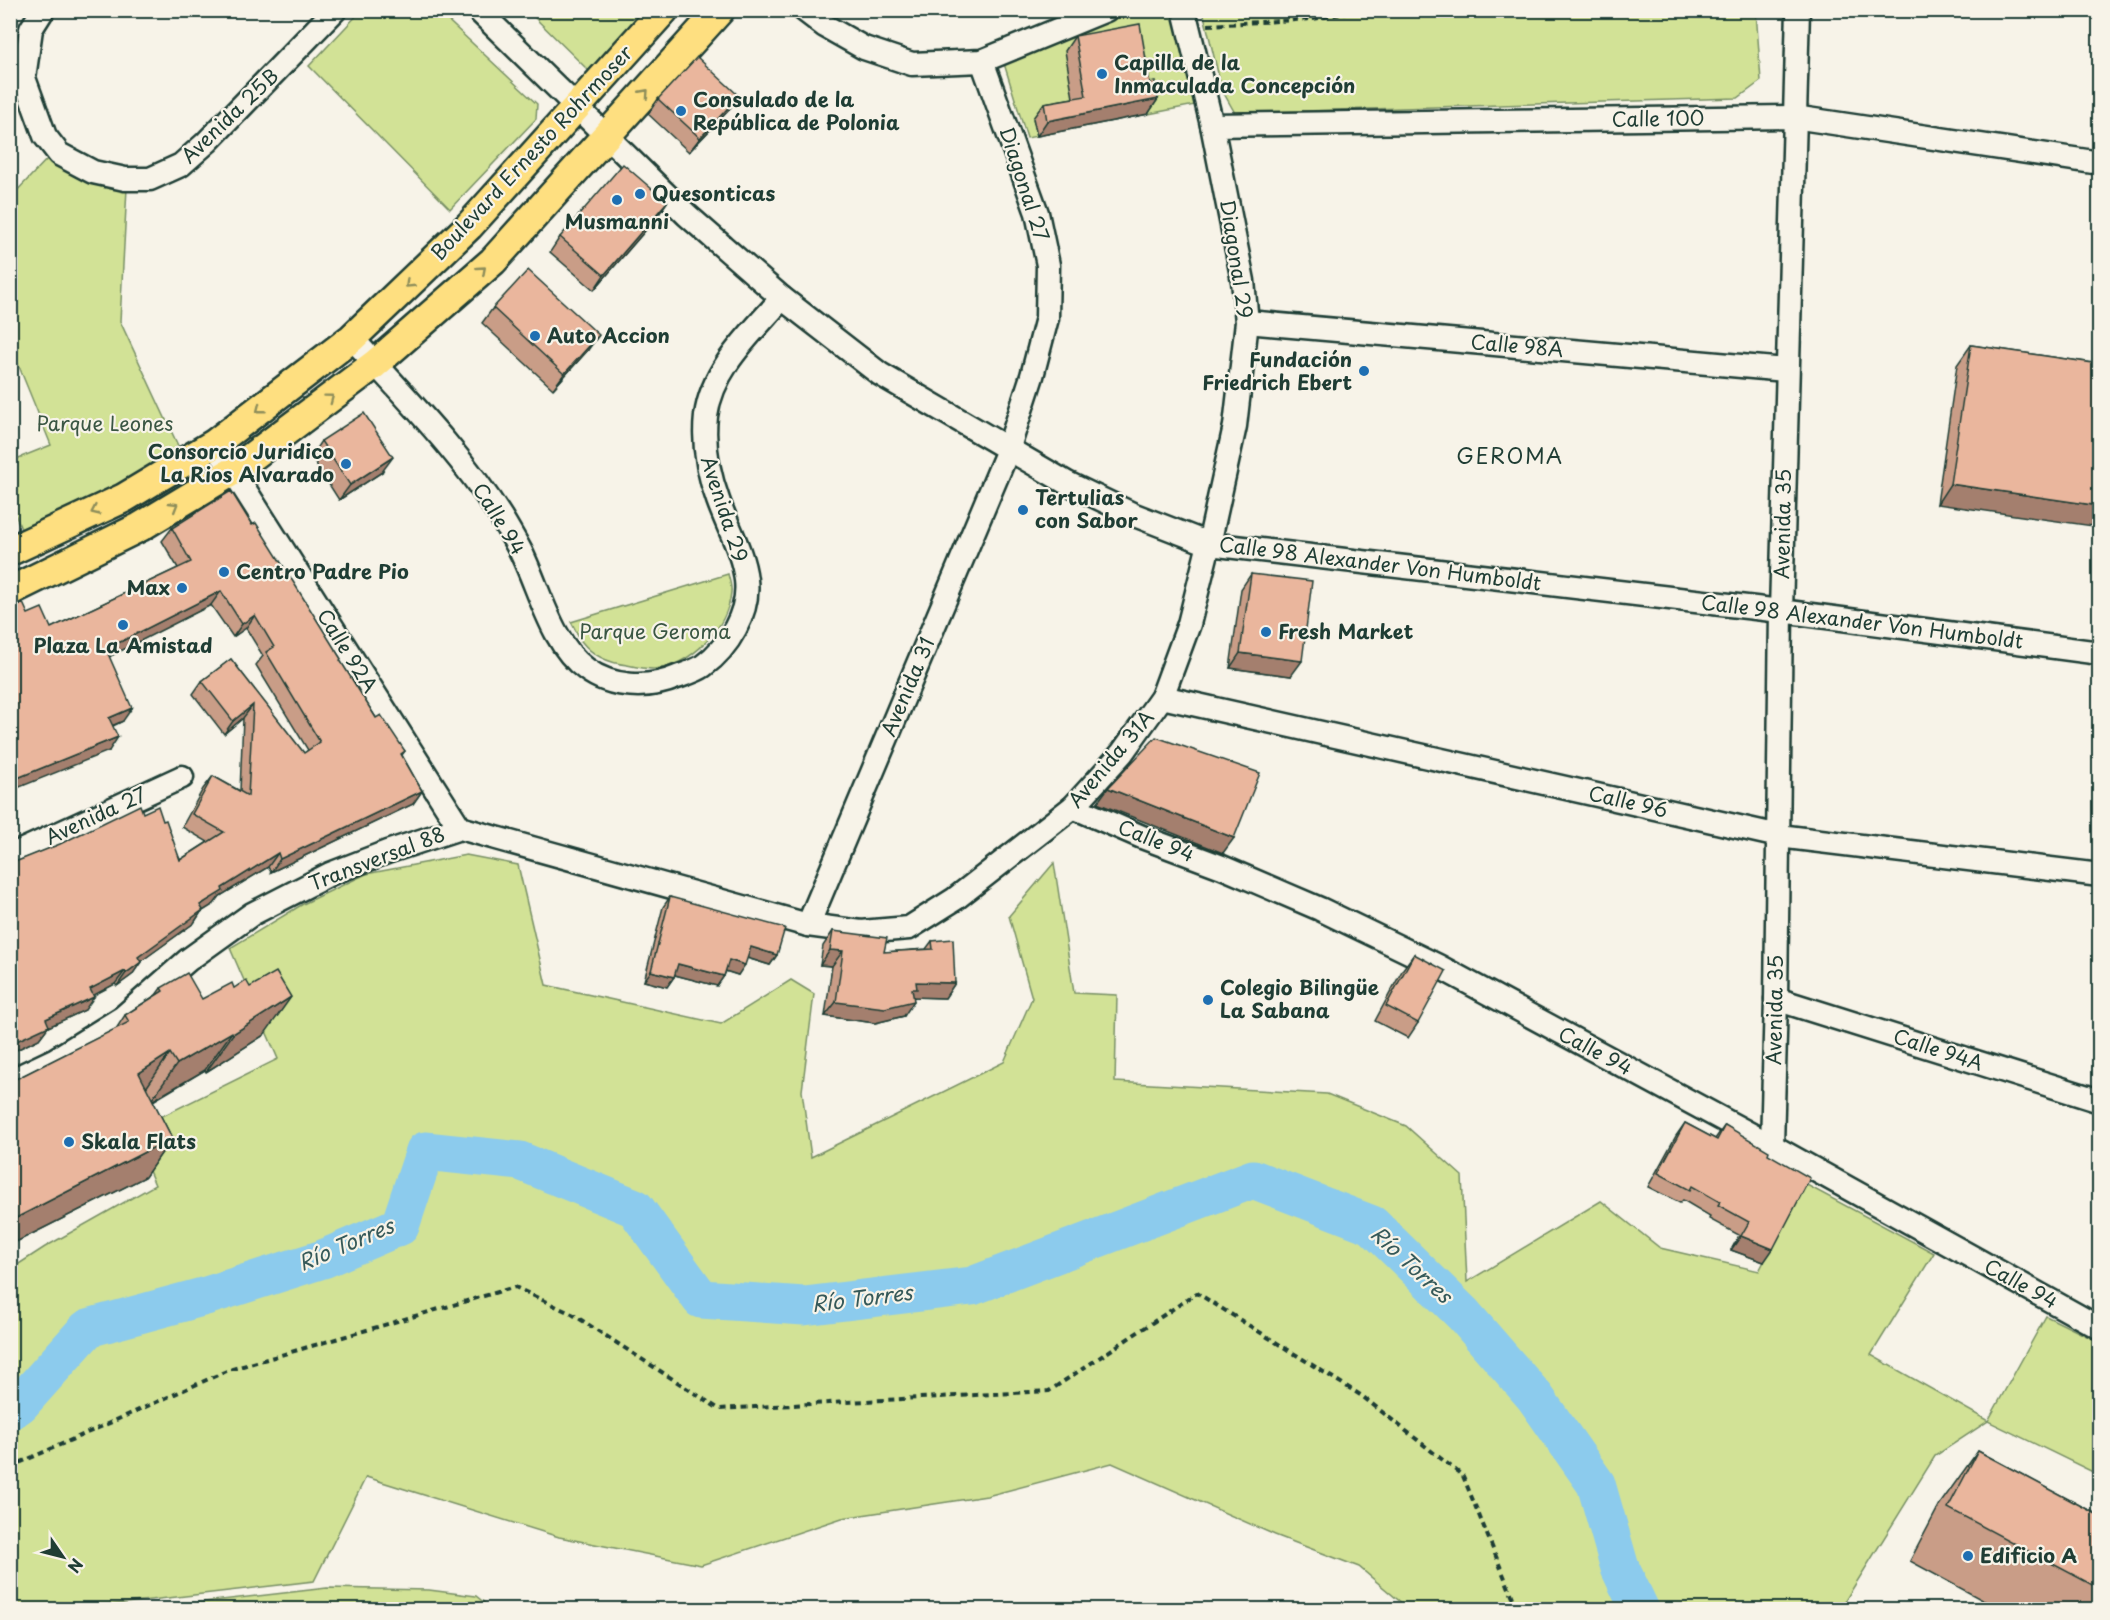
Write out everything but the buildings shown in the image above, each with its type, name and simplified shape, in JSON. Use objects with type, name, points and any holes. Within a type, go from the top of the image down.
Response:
[{"type":"main road","name":"Boulevard Ernesto Rohrmoser","points":[[10,551],[124,498],[214,444],[352,338],[469,226],[664,10]]},
{"type":"main road","points":[[10,591],[140,527],[233,471],[375,364],[493,261],[720,10]]},
{"type":"street","name":"Avenida 25B","points":[[43,10],[31,29],[24,78],[45,136],[59,153],[93,172],[125,179],[150,179],[181,165],[207,142],[335,10]]},
{"type":"street","name":"Calle 98 Alexander Von Humboldt","points":[[478,10],[687,215],[782,298],[880,374],[1067,483],[1132,514],[1209,544],[1780,611],[2100,653]]},
{"type":"street","points":[[804,10],[825,26],[864,48],[912,64],[982,61],[1106,10]]},
{"type":"street","name":"Avenida 35","points":[[1772,1146],[1779,836],[1780,611],[1798,10]]},
{"type":"street","name":"Diagonal 29","points":[[1195,14],[1212,125],[1242,281],[1247,322],[1235,426],[1209,544]]},
{"type":"street","name":"Diagonal 27","points":[[982,61],[1037,213],[1048,265],[1047,318],[1032,376],[1008,450]]},
{"type":"street","name":"Calle 100","points":[[1212,125],[1794,117],[2100,163]]},
{"type":"street","name":"Avenida 29","points":[[642,685],[669,681],[702,667],[727,643],[743,611],[747,581],[736,544],[717,498],[704,448],[706,414],[713,390],[724,367],[782,298]]},
{"type":"street","name":"Calle 98A","points":[[1247,322],[1786,370]]},
{"type":"street","name":"Calle 94","points":[[352,338],[440,434],[500,516],[520,550],[566,648],[586,669],[613,682],[642,685]]},
{"type":"street","name":"Calle 92A","points":[[214,444],[460,828]]},
{"type":"street","name":"Avenida 31","points":[[808,925],[1008,450]]},
{"type":"street","name":"Avenida 31A","points":[[861,932],[909,928],[955,899],[1073,807],[1122,753],[1162,697],[1189,624],[1209,544]]},
{"type":"street","name":"Calle 96","points":[[1162,697],[1779,836],[2100,875]]},
{"type":"street","name":"Avenida 27","points":[[10,856],[182,777]]},
{"type":"street","name":"Calle 94","points":[[1073,807],[1298,900],[1417,956],[1772,1146],[2100,1328]]},
{"type":"street","name":"Transversal 88","points":[[10,1081],[54,1060],[123,1017],[188,960],[252,914],[330,874],[460,828],[808,925],[861,932]]},
{"type":"street","name":"Calle 94A","points":[[1776,999],[2100,1101]]},
{"type":"path","points":[[1195,14],[1207,25],[1313,20],[1363,10]]},
{"type":"path","points":[[10,1467],[229,1370],[515,1287],[572,1314],[719,1409],[1049,1391],[1197,1293],[1362,1396],[1463,1476],[1518,1610]]},
{"type":"green space","points":[[361,11],[438,11],[537,104],[536,119],[450,209],[309,66]]},
{"type":"green space","points":[[528,11],[647,11],[591,73]]},
{"type":"green space","points":[[1123,11],[1176,11],[1195,105],[1148,114],[1145,97],[1033,119],[1037,136],[1027,138],[1002,57]]},
{"type":"green space","points":[[1203,11],[1756,11],[1761,81],[1738,98],[1235,113],[1222,90]]},
{"type":"green space","name":"Parque Leones","points":[[50,156],[127,188],[120,321],[180,450],[23,534],[11,504],[11,461],[51,445],[16,359],[11,360],[10,198]]},
{"type":"green space","name":"Parque Geroma","points":[[728,574],[731,590],[723,619],[705,643],[694,653],[668,666],[654,669],[644,668],[614,663],[602,658],[582,642],[571,622]]},
{"type":"green space","points":[[466,855],[518,865],[546,985],[721,1024],[791,980],[814,994],[802,1091],[811,1157],[1004,1062],[1032,998],[1009,916],[1054,863],[1074,993],[1117,995],[1115,1082],[1327,1094],[1406,1126],[1462,1176],[1467,1282],[1601,1201],[1660,1248],[1759,1271],[1805,1184],[1934,1253],[1871,1355],[1988,1421],[1935,1456],[1840,1609],[1409,1609],[1359,1567],[1275,1535],[1112,1463],[987,1496],[842,1518],[701,1565],[559,1537],[366,1477],[314,1581],[73,1609],[11,1610],[11,1269],[45,1247],[155,1185],[132,1131],[278,1059],[230,948],[303,904],[366,874]]},
{"type":"green space","points":[[2046,1316],[2099,1342],[2099,1475],[1988,1421]]},
{"type":"green space","points":[[327,1588],[429,1590],[476,1596],[492,1609],[143,1609]]},
{"type":"waterway","name":"Río Torres","points":[[10,1411],[20,1404],[88,1328],[206,1296],[323,1259],[400,1226],[425,1151],[520,1161],[635,1208],[701,1299],[804,1306],[972,1286],[1253,1179],[1372,1225],[1463,1314],[1535,1397],[1596,1484],[1620,1568],[1640,1610]]},
{"type":"place","name":"Capilla de la Inmaculada Concepción","points":[[1102,74]]},
{"type":"place","name":"Consulado de la República de Polonia","points":[[681,111]]},
{"type":"place","name":"Quesonticas","points":[[640,194]]},
{"type":"place","name":"Musmanni","points":[[617,200]]},
{"type":"place","name":"Auto Accion","points":[[535,336]]},
{"type":"place","name":"Fundación Friedrich Ebert","points":[[1364,371]]},
{"type":"place","name":"Consorcio Juridico La Rios Alvarado","points":[[346,464]]},
{"type":"place","name":"Tertulias con Sabor","points":[[1023,510]]},
{"type":"place","name":"Centro Padre Pio","points":[[224,572]]},
{"type":"place","name":"Max","points":[[182,588]]},
{"type":"place","name":"Plaza La Amistad","points":[[123,625]]},
{"type":"place","name":"Fresh Market","points":[[1266,632]]},
{"type":"place","name":"Colegio Bilingüe La Sabana","points":[[1208,1000]]},
{"type":"place","name":"Skala Flats","points":[[69,1142]]},
{"type":"place","name":"Edificio A","points":[[1968,1556]]},
{"type":"district","name":"GEROMA","points":[[1510,457]]}]
